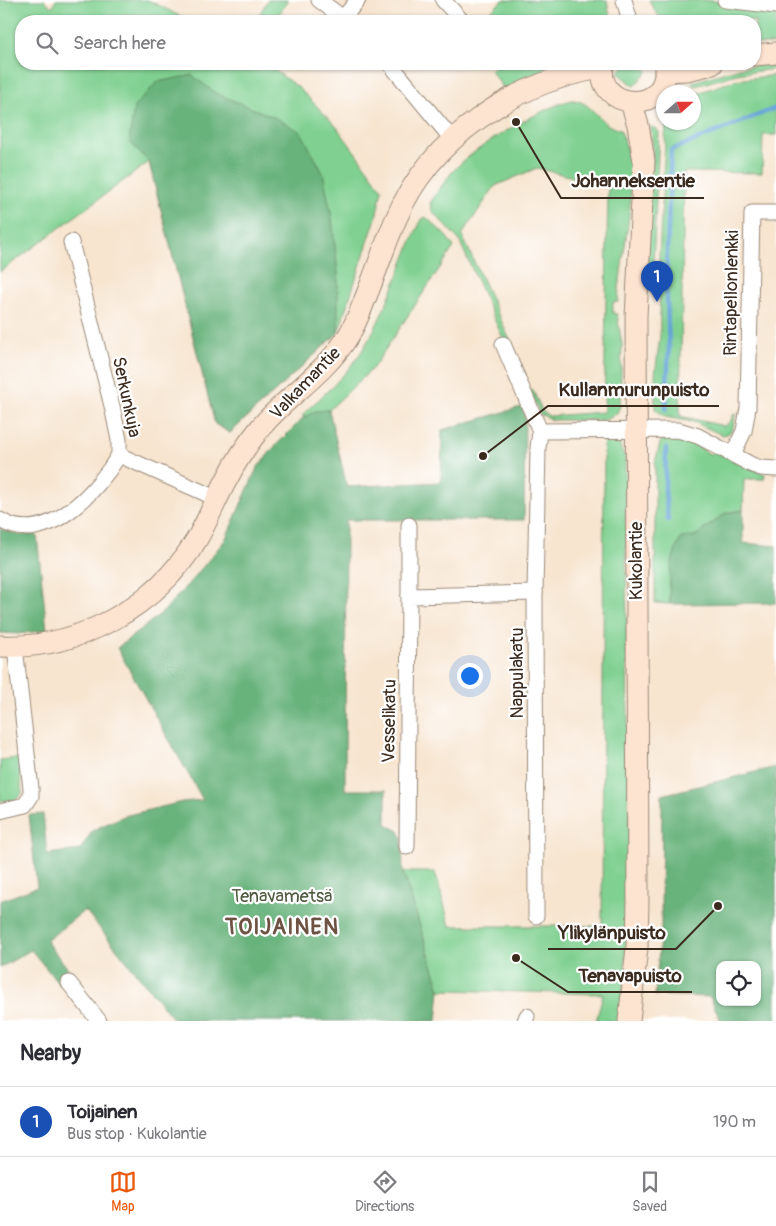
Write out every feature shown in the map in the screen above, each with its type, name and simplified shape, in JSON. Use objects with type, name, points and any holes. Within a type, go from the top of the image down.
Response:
[{"type":"street","points":[[319,0],[338,15]]},
{"type":"street","points":[[348,15],[358,0]]},
{"type":"street","points":[[443,0],[457,15]]},
{"type":"street","points":[[624,0],[628,15]]},
{"type":"street","points":[[725,0],[776,6]]},
{"type":"street","points":[[761,54],[776,53]]},
{"type":"street","points":[[395,70],[452,140]]},
{"type":"street","name":"Valkamantie","points":[[8,646],[68,638],[94,630],[119,617],[139,603],[170,574],[196,541],[238,459],[261,427],[313,378],[347,338],[359,314],[397,217],[411,188],[430,163],[452,140],[482,117],[515,97],[537,85],[587,70]]},
{"type":"street","points":[[603,70],[605,84],[609,91],[623,101],[631,102],[646,100],[652,97],[662,86],[665,70]]},
{"type":"street","name":"Kukolantie","points":[[629,1021],[637,948],[638,900],[636,317],[644,161],[638,125],[631,102]]},
{"type":"street","name":"Rintapellonlenkki","points":[[733,454],[744,431],[748,408],[752,213],[776,213]]},
{"type":"street","name":"Serkunkuja","points":[[71,242],[112,406],[119,440],[119,455],[218,499]]},
{"type":"street","name":"Nappulakatu","points":[[503,344],[540,431],[535,593],[536,916]]},
{"type":"street","points":[[540,431],[678,430],[691,434],[762,468],[776,469]]},
{"type":"street","points":[[0,520],[17,526],[31,527],[47,523],[62,516],[101,482],[119,455]]},
{"type":"street","name":"Vesselikatu","points":[[407,847],[409,525]]},
{"type":"street","points":[[409,596],[535,593]]},
{"type":"street","points":[[0,811],[25,805],[31,796],[8,646]]},
{"type":"street","points":[[69,983],[99,1021]]},
{"type":"green space","points":[[0,0],[44,0],[52,7],[56,0],[148,0],[178,15],[15,15],[15,70],[274,70],[299,88],[336,126],[382,189],[376,218],[338,333],[230,433],[215,424],[149,162],[0,272]]},
{"type":"green space","points":[[268,0],[288,0],[279,15],[259,15]]},
{"type":"green space","points":[[503,0],[607,0],[610,15],[486,15]]},
{"type":"green space","points":[[649,0],[706,0],[776,9],[776,44],[761,44],[761,15],[658,15]]},
{"type":"green space","points":[[776,63],[776,69],[737,74],[699,85],[693,85],[692,82],[733,70],[761,70],[761,65]]},
{"type":"green space","points":[[490,70],[551,70],[507,93]]},
{"type":"green space","points":[[620,70],[648,71],[634,86],[618,72]]},
{"type":"green space","points":[[192,75],[215,93],[276,118],[301,132],[323,173],[332,218],[338,274],[338,333],[230,433],[215,424],[149,162],[129,141],[134,107],[157,82]]},
{"type":"green space","points":[[776,75],[776,135],[763,135],[762,173],[684,172],[680,416],[724,426],[730,422],[735,414],[734,425],[731,431],[722,435],[694,422],[665,417],[655,409],[655,375],[660,336],[659,255],[666,130],[701,130],[701,92],[736,80]]},
{"type":"green space","points":[[572,100],[580,101],[592,109],[607,124],[613,128],[620,129],[627,150],[630,172],[629,215],[618,302],[613,302],[613,313],[617,314],[622,344],[620,406],[617,413],[604,420],[551,420],[543,415],[541,416],[530,392],[532,389],[543,412],[549,416],[604,412],[608,186],[537,168],[495,186],[462,235],[526,375],[523,376],[501,334],[459,240],[432,211],[430,203],[454,170],[481,147],[529,118]]},
{"type":"green space","points":[[651,127],[656,128],[659,132],[653,268],[646,269],[653,154]]},
{"type":"green space","points":[[426,217],[446,236],[454,247],[373,368],[329,410],[316,411],[303,418],[303,414],[343,376],[371,336],[415,233],[422,219]]},
{"type":"green space","name":"Tenavametsä","points":[[521,407],[525,415],[524,520],[346,520],[345,790],[386,790],[386,824],[399,831],[402,838],[403,872],[440,990],[437,1021],[175,1021],[85,910],[46,941],[73,975],[60,985],[31,950],[0,968],[0,901],[37,887],[29,815],[43,814],[47,854],[80,850],[93,830],[124,816],[182,802],[203,800],[117,648],[164,611],[225,540],[257,468],[276,445],[303,418],[316,411],[329,410],[347,487],[441,482],[442,430]]},
{"type":"green space","points":[[668,437],[693,441],[710,454],[714,452],[765,474],[764,479],[744,479],[743,510],[726,513],[694,537],[669,585],[670,604],[655,603],[655,462],[661,440]]},
{"type":"green space","points":[[604,441],[619,444],[625,457],[630,902],[621,1021],[596,1021],[603,994],[440,990],[403,872],[435,872],[450,926],[602,926]]},
{"type":"green space","points":[[743,510],[743,543],[776,546],[776,603],[670,604],[671,570],[674,555],[681,538],[694,537],[726,513]]},
{"type":"green space","points":[[0,529],[20,535],[37,535],[47,630],[18,634],[0,633]]},
{"type":"green space","points":[[19,758],[22,794],[16,800],[0,801],[0,760]]},
{"type":"green space","points":[[776,767],[776,1021],[721,1021],[710,997],[655,995],[661,926],[662,795]]},
{"type":"waterway","points":[[666,409],[669,346],[666,279],[671,150],[776,108]]},
{"type":"waterway","points":[[666,448],[665,490],[668,520]]},
{"type":"place","name":"Johanneksentie","points":[[516,122]]},
{"type":"place","name":"Toijainen","points":[[657,302]]},
{"type":"place","name":"Kullanmurunpuisto","points":[[483,456]]},
{"type":"place","name":"Ylikylänpuisto","points":[[718,906]]},
{"type":"place","name":"Tenavapuisto","points":[[516,958]]},
{"type":"district","name":"TOIJAINEN","points":[[282,926]]}]
